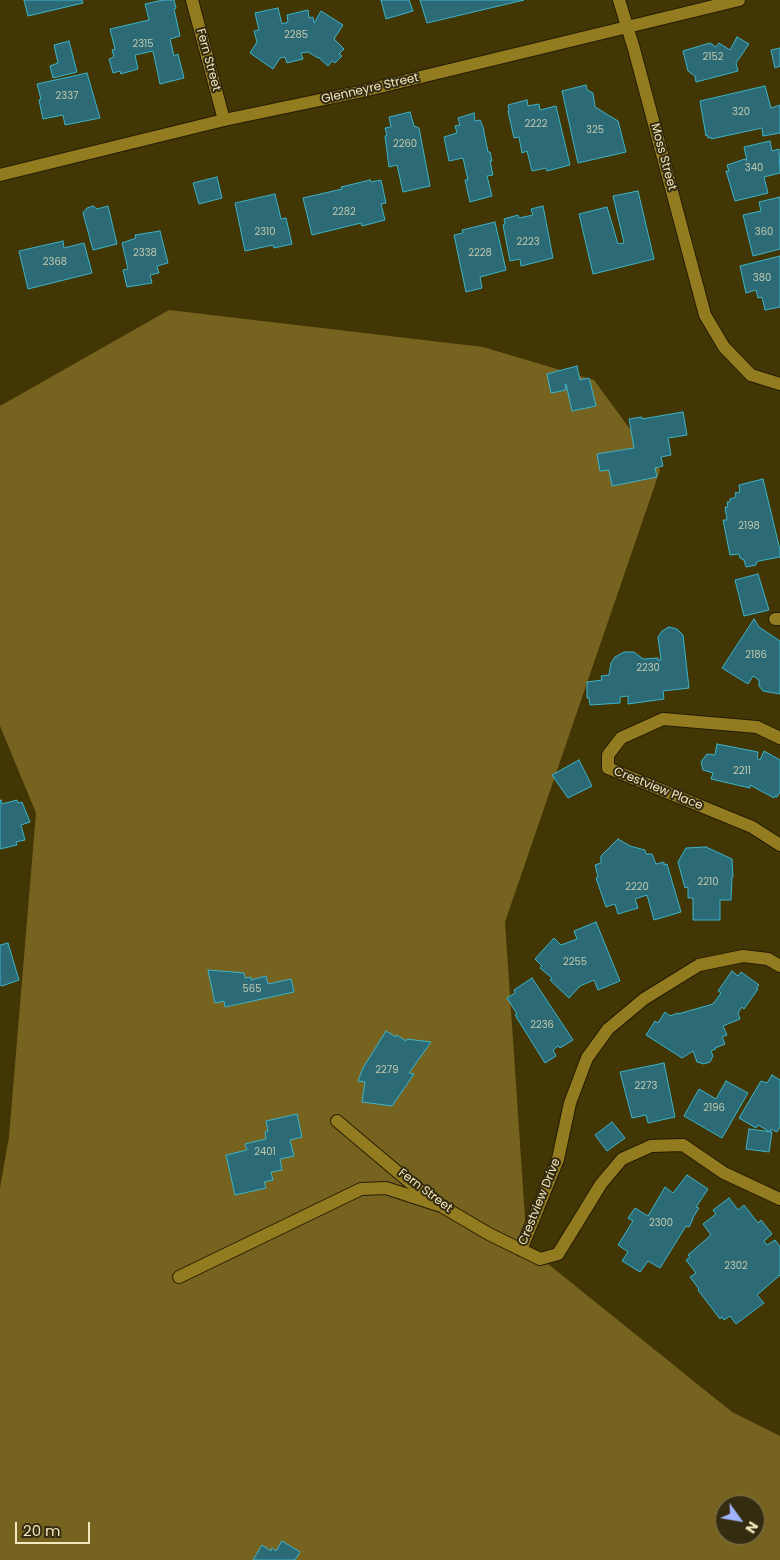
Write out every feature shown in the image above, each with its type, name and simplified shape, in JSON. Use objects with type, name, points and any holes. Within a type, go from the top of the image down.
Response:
[{"type":"street","name":"Fern Street","points":[[192,0],[224,120]]},
{"type":"street","name":"Moss Street","points":[[619,0],[705,315],[724,347],[752,375],[780,384]]},
{"type":"street","name":"Glenneyre Street","points":[[0,175],[224,120],[363,91],[738,0]]},
{"type":"street","name":"Crestview Place","points":[[780,738],[757,727],[663,719],[620,738],[608,755],[608,768],[752,827],[780,845]]},
{"type":"street","name":"Crestview Drive","points":[[780,966],[768,959],[743,956],[699,965],[644,999],[608,1029],[587,1058],[570,1104],[558,1159],[521,1250],[540,1259],[558,1254],[601,1184],[622,1158],[651,1146],[683,1145],[724,1173],[780,1199]]},
{"type":"street","name":"Fern Street","points":[[337,1120],[413,1185],[443,1207],[521,1250]]},
{"type":"street","points":[[179,1277],[362,1189],[386,1188],[443,1207]]},
{"type":"shaded area","points":[[169,310],[483,347],[594,380],[660,470],[505,922],[527,1247],[732,1412],[780,1436],[780,1560],[0,1560],[0,1188],[9,1137],[36,813],[0,726],[0,406]]},
{"type":"building","points":[[24,0],[82,0],[83,3],[28,16]]},
{"type":"building","points":[[163,0],[174,0],[180,36],[170,39],[174,56],[178,54],[184,78],[160,84],[153,51],[135,55],[138,69],[121,74],[120,71],[113,73],[109,59],[114,57],[112,50],[115,49],[110,29],[149,20],[145,4]]},
{"type":"building","points":[[381,0],[409,0],[413,11],[386,19]]},
{"type":"building","points":[[420,0],[524,0],[427,23]]},
{"type":"building","points":[[278,8],[282,24],[288,22],[287,15],[308,10],[309,18],[313,17],[314,23],[321,11],[343,25],[334,39],[344,49],[339,54],[342,56],[335,63],[332,61],[328,66],[318,57],[308,52],[301,53],[303,59],[287,63],[285,57],[280,58],[273,69],[250,53],[257,42],[254,31],[259,30],[255,13]]},
{"type":"building","points":[[737,37],[749,44],[736,63],[738,71],[696,82],[695,76],[688,71],[683,51],[710,43],[716,47],[719,43],[730,50]]},
{"type":"building","points":[[69,41],[77,72],[53,78],[50,66],[58,63],[54,45]]},
{"type":"building","points":[[780,48],[780,66],[775,68],[771,50]]},
{"type":"building","points":[[87,73],[100,118],[65,125],[63,115],[43,119],[37,84]]},
{"type":"building","points":[[586,85],[587,90],[593,93],[595,107],[618,121],[626,152],[578,163],[562,91]]},
{"type":"building","points":[[765,86],[771,108],[780,105],[780,133],[763,136],[762,128],[711,139],[711,137],[708,138],[706,136],[700,101]]},
{"type":"building","points":[[527,100],[528,106],[539,104],[540,110],[556,106],[570,165],[547,171],[546,168],[532,171],[527,151],[522,153],[519,137],[514,138],[508,111],[508,105]]},
{"type":"building","points":[[410,112],[414,126],[419,128],[430,186],[403,192],[397,165],[389,167],[385,128],[391,127],[389,117]]},
{"type":"building","points":[[474,113],[475,121],[480,120],[483,127],[488,152],[490,152],[492,161],[490,161],[493,175],[487,176],[492,196],[470,202],[463,158],[449,161],[444,137],[457,133],[455,126],[460,125],[458,118]]},
{"type":"building","points":[[770,141],[772,151],[779,149],[780,173],[764,177],[768,193],[735,201],[726,171],[729,171],[727,165],[745,159],[747,161],[744,147]]},
{"type":"building","points":[[217,177],[222,198],[199,204],[193,183]]},
{"type":"building","points":[[370,180],[371,182],[381,180],[386,203],[381,204],[385,220],[362,226],[361,223],[312,235],[303,198]]},
{"type":"building","points":[[638,191],[654,259],[593,274],[579,214],[607,207],[618,244],[624,243],[613,196]]},
{"type":"building","points":[[275,194],[281,219],[286,218],[292,244],[274,248],[273,245],[245,251],[235,203]]},
{"type":"building","points":[[780,197],[780,249],[753,256],[743,215],[761,211],[759,202]]},
{"type":"building","points":[[93,206],[97,209],[108,206],[117,244],[93,250],[83,213],[87,208]]},
{"type":"building","points":[[543,206],[553,258],[521,266],[520,259],[510,261],[503,225],[505,224],[504,219],[518,215],[519,218],[533,215],[531,209]]},
{"type":"building","points":[[495,222],[506,270],[480,277],[482,288],[466,292],[454,235],[463,233],[462,230]]},
{"type":"building","points":[[160,231],[168,263],[157,266],[159,273],[150,275],[152,283],[127,287],[123,270],[128,269],[122,243],[136,238],[135,235]]},
{"type":"building","points":[[63,241],[64,248],[84,243],[92,273],[28,289],[19,251]]},
{"type":"building","points":[[780,256],[780,307],[765,310],[762,297],[758,298],[756,290],[746,293],[740,266]]},
{"type":"building","points":[[577,366],[580,380],[589,378],[596,406],[572,411],[566,384],[566,390],[551,393],[547,374]]},
{"type":"building","points":[[683,412],[687,435],[668,438],[671,455],[661,457],[663,466],[655,468],[657,477],[612,486],[609,470],[600,471],[597,454],[634,448],[629,419],[642,417],[642,419]]},
{"type":"building","points":[[763,479],[780,557],[759,561],[756,565],[746,567],[744,560],[740,558],[739,554],[730,555],[723,520],[727,520],[725,507],[728,507],[727,502],[730,502],[730,499],[736,497],[735,493],[740,492],[739,485]]},
{"type":"building","points":[[758,574],[769,610],[744,616],[735,580]]},
{"type":"building","points":[[754,619],[759,627],[780,641],[780,694],[763,691],[759,686],[759,680],[753,676],[748,684],[722,668]]},
{"type":"building","points":[[669,627],[677,629],[683,635],[689,688],[663,691],[664,699],[628,704],[628,696],[620,697],[620,703],[590,705],[589,698],[587,698],[587,682],[602,680],[601,676],[609,675],[611,663],[615,657],[624,652],[634,652],[643,659],[658,658],[658,660],[661,660],[658,637],[662,631]]},
{"type":"building","points":[[717,744],[758,752],[757,758],[760,760],[764,751],[780,760],[780,792],[777,797],[775,796],[774,798],[750,785],[750,788],[711,779],[713,773],[703,770],[701,762],[707,754],[715,755]]},
{"type":"building","points":[[579,760],[592,786],[568,798],[552,775]]},
{"type":"building","points":[[17,800],[18,803],[22,802],[30,822],[21,825],[25,840],[16,842],[17,845],[0,849],[0,801],[2,804]]},
{"type":"building","points":[[618,839],[630,846],[645,850],[646,854],[652,854],[656,864],[664,862],[664,865],[667,864],[681,912],[654,920],[647,895],[635,899],[638,908],[618,914],[615,904],[606,907],[596,878],[598,877],[595,865],[601,863],[601,856]]},
{"type":"building","points":[[706,847],[732,859],[731,900],[720,900],[720,920],[693,920],[693,898],[688,898],[688,887],[685,888],[678,862],[686,848]]},
{"type":"building","points":[[596,922],[620,981],[598,990],[594,980],[580,986],[569,998],[550,980],[552,978],[540,968],[542,966],[535,959],[554,938],[561,945],[577,939],[574,931]]},
{"type":"building","points":[[8,943],[19,980],[2,986],[0,985],[0,945]]},
{"type":"building","points":[[208,970],[244,973],[245,978],[251,977],[251,980],[266,976],[268,984],[291,979],[294,992],[225,1007],[224,1001],[215,1003]]},
{"type":"building","points":[[732,971],[738,976],[741,972],[759,985],[744,1009],[742,1007],[738,1013],[740,1019],[723,1026],[727,1035],[722,1037],[725,1044],[711,1051],[713,1056],[710,1062],[704,1064],[697,1062],[693,1051],[682,1058],[646,1035],[655,1021],[658,1023],[665,1012],[670,1016],[713,1004],[721,993],[718,991]]},
{"type":"building","points":[[532,978],[573,1040],[553,1050],[556,1056],[545,1063],[515,1015],[517,1014],[507,998],[515,993],[514,990]]},
{"type":"building","points":[[386,1031],[406,1041],[407,1039],[431,1042],[409,1073],[414,1074],[392,1106],[362,1102],[365,1082],[358,1081],[363,1068]]},
{"type":"building","points":[[664,1063],[675,1117],[648,1123],[646,1115],[632,1118],[620,1072]]},
{"type":"building","points":[[772,1075],[780,1080],[780,1127],[777,1132],[771,1129],[770,1132],[758,1125],[756,1128],[739,1118],[761,1081],[767,1083]]},
{"type":"building","points":[[726,1081],[748,1093],[722,1138],[684,1116],[699,1089],[716,1099]]},
{"type":"building","points":[[297,1114],[302,1137],[290,1140],[294,1156],[280,1159],[282,1170],[271,1172],[273,1180],[264,1182],[266,1188],[235,1195],[226,1155],[247,1150],[245,1144],[266,1139],[265,1132],[268,1131],[266,1121]]},
{"type":"building","points":[[612,1122],[625,1138],[607,1151],[595,1135]]},
{"type":"building","points":[[749,1129],[772,1132],[769,1152],[746,1149]]},
{"type":"building","points":[[687,1175],[708,1189],[696,1207],[699,1208],[689,1227],[686,1226],[660,1268],[648,1261],[640,1272],[622,1261],[628,1252],[618,1245],[633,1221],[628,1218],[635,1208],[648,1216],[665,1187],[673,1193]]},
{"type":"building","points":[[729,1198],[738,1210],[744,1205],[758,1223],[761,1220],[772,1234],[764,1241],[767,1245],[775,1240],[780,1247],[780,1275],[757,1295],[764,1303],[736,1324],[730,1316],[724,1320],[722,1317],[720,1319],[690,1277],[696,1273],[686,1260],[690,1257],[688,1255],[711,1235],[703,1224],[716,1214],[713,1210]]},
{"type":"building","points":[[282,1541],[300,1552],[295,1560],[253,1560],[262,1545],[271,1551],[272,1548],[276,1551]]}]
